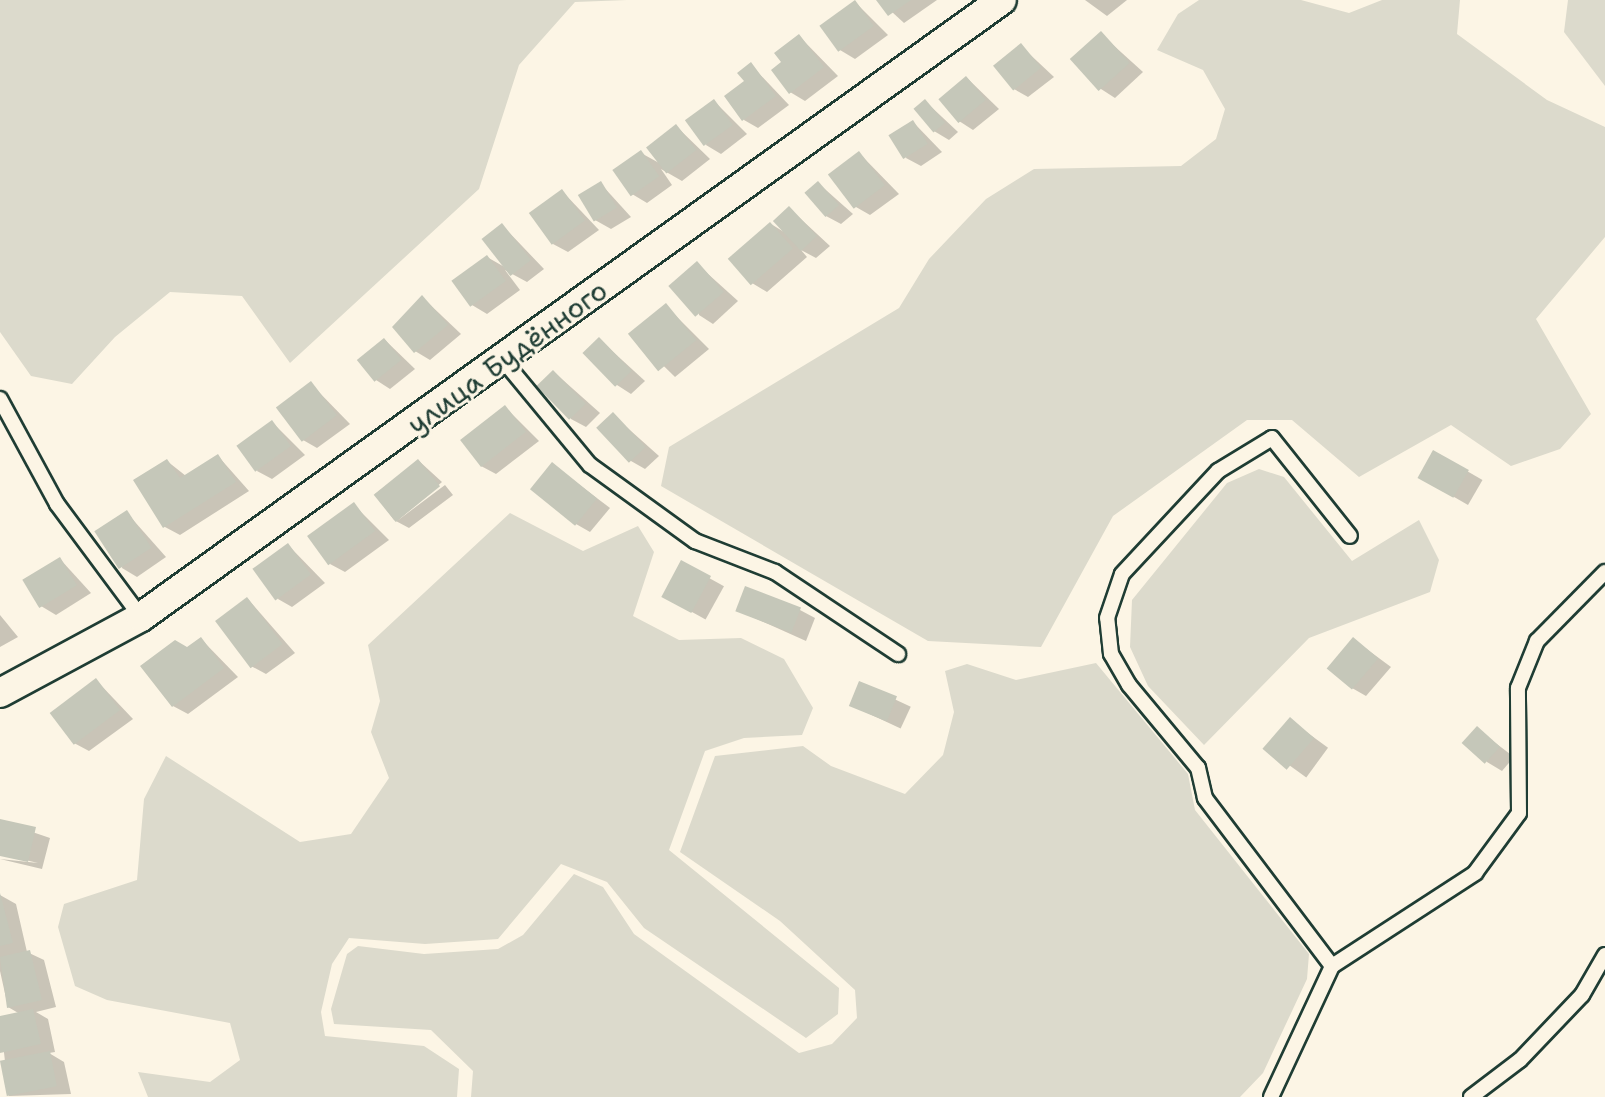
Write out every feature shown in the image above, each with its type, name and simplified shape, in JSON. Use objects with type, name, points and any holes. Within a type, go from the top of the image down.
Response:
[{"type":"street","name":"улица Будённого","points":[[0,693],[141,617],[1002,0]]},
{"type":"lane","points":[[503,360],[590,465],[695,541],[775,572],[898,654]]},
{"type":"lane","points":[[0,399],[57,504],[141,617]]},
{"type":"lane","points":[[1332,966],[1205,798],[1198,768],[1129,685],[1111,654],[1107,618],[1132,563],[1218,471],[1272,438],[1350,536]]},
{"type":"lane","points":[[1271,1097],[1332,966],[1475,873],[1519,813],[1518,688],[1537,641],[1605,572]]},
{"type":"lane","points":[[1471,1097],[1572,1006],[1605,955]]},
{"type":"shaded area","points":[[0,0],[627,0],[575,2],[519,65],[479,189],[290,363],[242,296],[170,292],[115,337],[72,384],[31,376],[0,332]]},
{"type":"shaded area","points":[[1199,0],[1301,0],[1349,13],[1382,0],[1460,0],[1457,34],[1547,100],[1605,127],[1605,237],[1536,319],[1591,414],[1560,449],[1511,466],[1451,425],[1359,477],[1292,420],[1247,420],[1113,516],[1041,647],[928,641],[661,486],[669,447],[899,308],[929,259],[986,199],[1034,169],[1181,166],[1216,139],[1225,109],[1203,70],[1157,50],[1178,14]]},
{"type":"shaded area","points":[[1568,0],[1605,0],[1605,86],[1564,32]]},
{"type":"shaded area","points":[[1259,469],[1284,477],[1352,561],[1419,520],[1439,560],[1430,592],[1309,638],[1204,745],[1148,686],[1130,647],[1132,600],[1227,483]]},
{"type":"shaded area","points":[[510,513],[583,551],[638,526],[654,552],[633,616],[679,640],[741,638],[784,659],[813,708],[802,735],[744,738],[705,751],[669,850],[839,988],[838,1014],[806,1038],[644,928],[607,882],[561,864],[498,939],[425,944],[349,938],[332,964],[321,1012],[325,1036],[424,1046],[459,1069],[457,1097],[148,1097],[138,1072],[210,1082],[240,1060],[230,1023],[107,1000],[75,986],[58,927],[64,904],[137,880],[144,799],[166,756],[300,842],[351,834],[389,778],[371,732],[380,701],[368,645]]},
{"type":"shaded area","points":[[1096,663],[1188,774],[1195,810],[1309,954],[1307,979],[1263,1073],[1240,1097],[471,1097],[473,1071],[431,1030],[334,1024],[331,1009],[347,954],[358,946],[424,954],[498,949],[523,935],[574,874],[603,887],[634,934],[799,1053],[832,1044],[857,1018],[855,990],[780,921],[680,852],[715,756],[803,746],[831,766],[905,794],[943,755],[954,712],[945,671],[967,664],[1016,680]]},
{"type":"building","points":[[855,0],[874,26],[838,52],[819,26]]},
{"type":"building","points":[[876,0],[911,0],[888,16]]},
{"type":"building","points":[[1101,31],[1130,63],[1099,91],[1070,59]]},
{"type":"building","points":[[799,34],[824,67],[789,94],[771,70],[781,62],[774,53]]},
{"type":"building","points":[[1021,43],[1041,68],[1013,91],[993,66]]},
{"type":"building","points":[[751,62],[776,96],[742,121],[724,96],[744,81],[737,73]]},
{"type":"building","points":[[966,76],[986,100],[958,123],[938,99]]},
{"type":"building","points":[[714,99],[733,125],[704,146],[685,120]]},
{"type":"building","points":[[925,99],[945,123],[933,132],[914,109]]},
{"type":"building","points":[[913,120],[928,144],[903,159],[888,135]]},
{"type":"building","points":[[676,124],[696,150],[666,173],[646,147]]},
{"type":"building","points":[[641,150],[659,176],[631,196],[612,170]]},
{"type":"building","points":[[859,151],[885,185],[854,209],[828,174]]},
{"type":"building","points":[[601,181],[617,208],[594,221],[578,195]]},
{"type":"building","points":[[818,181],[839,205],[825,217],[804,193]]},
{"type":"building","points":[[562,189],[585,221],[552,245],[529,213]]},
{"type":"building","points":[[789,206],[817,236],[801,251],[773,221]]},
{"type":"building","points":[[770,222],[793,248],[751,285],[728,259]]},
{"type":"building","points":[[502,223],[531,260],[510,276],[482,239]]},
{"type":"building","points":[[487,255],[506,281],[470,307],[451,281]]},
{"type":"building","points":[[697,261],[724,292],[695,317],[668,286]]},
{"type":"building","points":[[422,295],[448,325],[414,353],[392,327]]},
{"type":"building","points":[[666,303],[696,340],[658,371],[628,334]]},
{"type":"building","points":[[599,337],[632,371],[615,387],[582,353]]},
{"type":"building","points":[[384,338],[402,360],[374,382],[357,360]]},
{"type":"building","points":[[553,370],[586,404],[569,420],[536,386]]},
{"type":"building","points":[[311,381],[337,415],[302,442],[276,407]]},
{"type":"building","points":[[505,405],[526,432],[481,467],[460,440]]},
{"type":"building","points":[[613,412],[646,447],[629,463],[596,428]]},
{"type":"building","points":[[272,420],[291,446],[255,472],[236,446]]},
{"type":"building","points":[[1433,450],[1469,470],[1453,498],[1417,478]]},
{"type":"building","points":[[218,454],[236,482],[163,528],[133,480],[167,459],[180,478]]},
{"type":"building","points":[[418,459],[440,486],[396,522],[374,495]]},
{"type":"building","points":[[552,462],[597,499],[575,526],[530,489]]},
{"type":"building","points":[[354,502],[375,531],[328,565],[307,536]]},
{"type":"building","points":[[127,510],[152,548],[119,569],[94,531]]},
{"type":"building","points":[[288,543],[311,575],[275,600],[252,569]]},
{"type":"building","points":[[60,557],[77,585],[39,608],[22,580]]},
{"type":"building","points":[[681,560],[711,576],[691,613],[661,597]]},
{"type":"building","points":[[745,586],[801,608],[791,633],[735,611]]},
{"type":"building","points":[[247,597],[283,644],[251,668],[215,621]]},
{"type":"building","points":[[201,637],[224,668],[172,707],[140,666],[175,640],[187,647]]},
{"type":"building","points":[[1353,637],[1378,658],[1352,690],[1327,668]]},
{"type":"building","points":[[96,678],[120,710],[74,745],[50,713]]},
{"type":"building","points":[[859,681],[897,696],[887,721],[849,706]]},
{"type":"building","points":[[1290,717],[1314,738],[1287,770],[1262,749]]},
{"type":"building","points":[[1477,726],[1500,747],[1485,764],[1462,743]]},
{"type":"building","points":[[0,819],[36,827],[28,862],[0,856]]},
{"type":"building","points":[[0,893],[13,943],[0,946]]},
{"type":"building","points":[[30,950],[42,1000],[7,1008],[0,957]]},
{"type":"building","points":[[33,1009],[41,1044],[0,1053],[0,1016]]},
{"type":"building","points":[[50,1051],[57,1086],[7,1096],[0,1061]]}]
